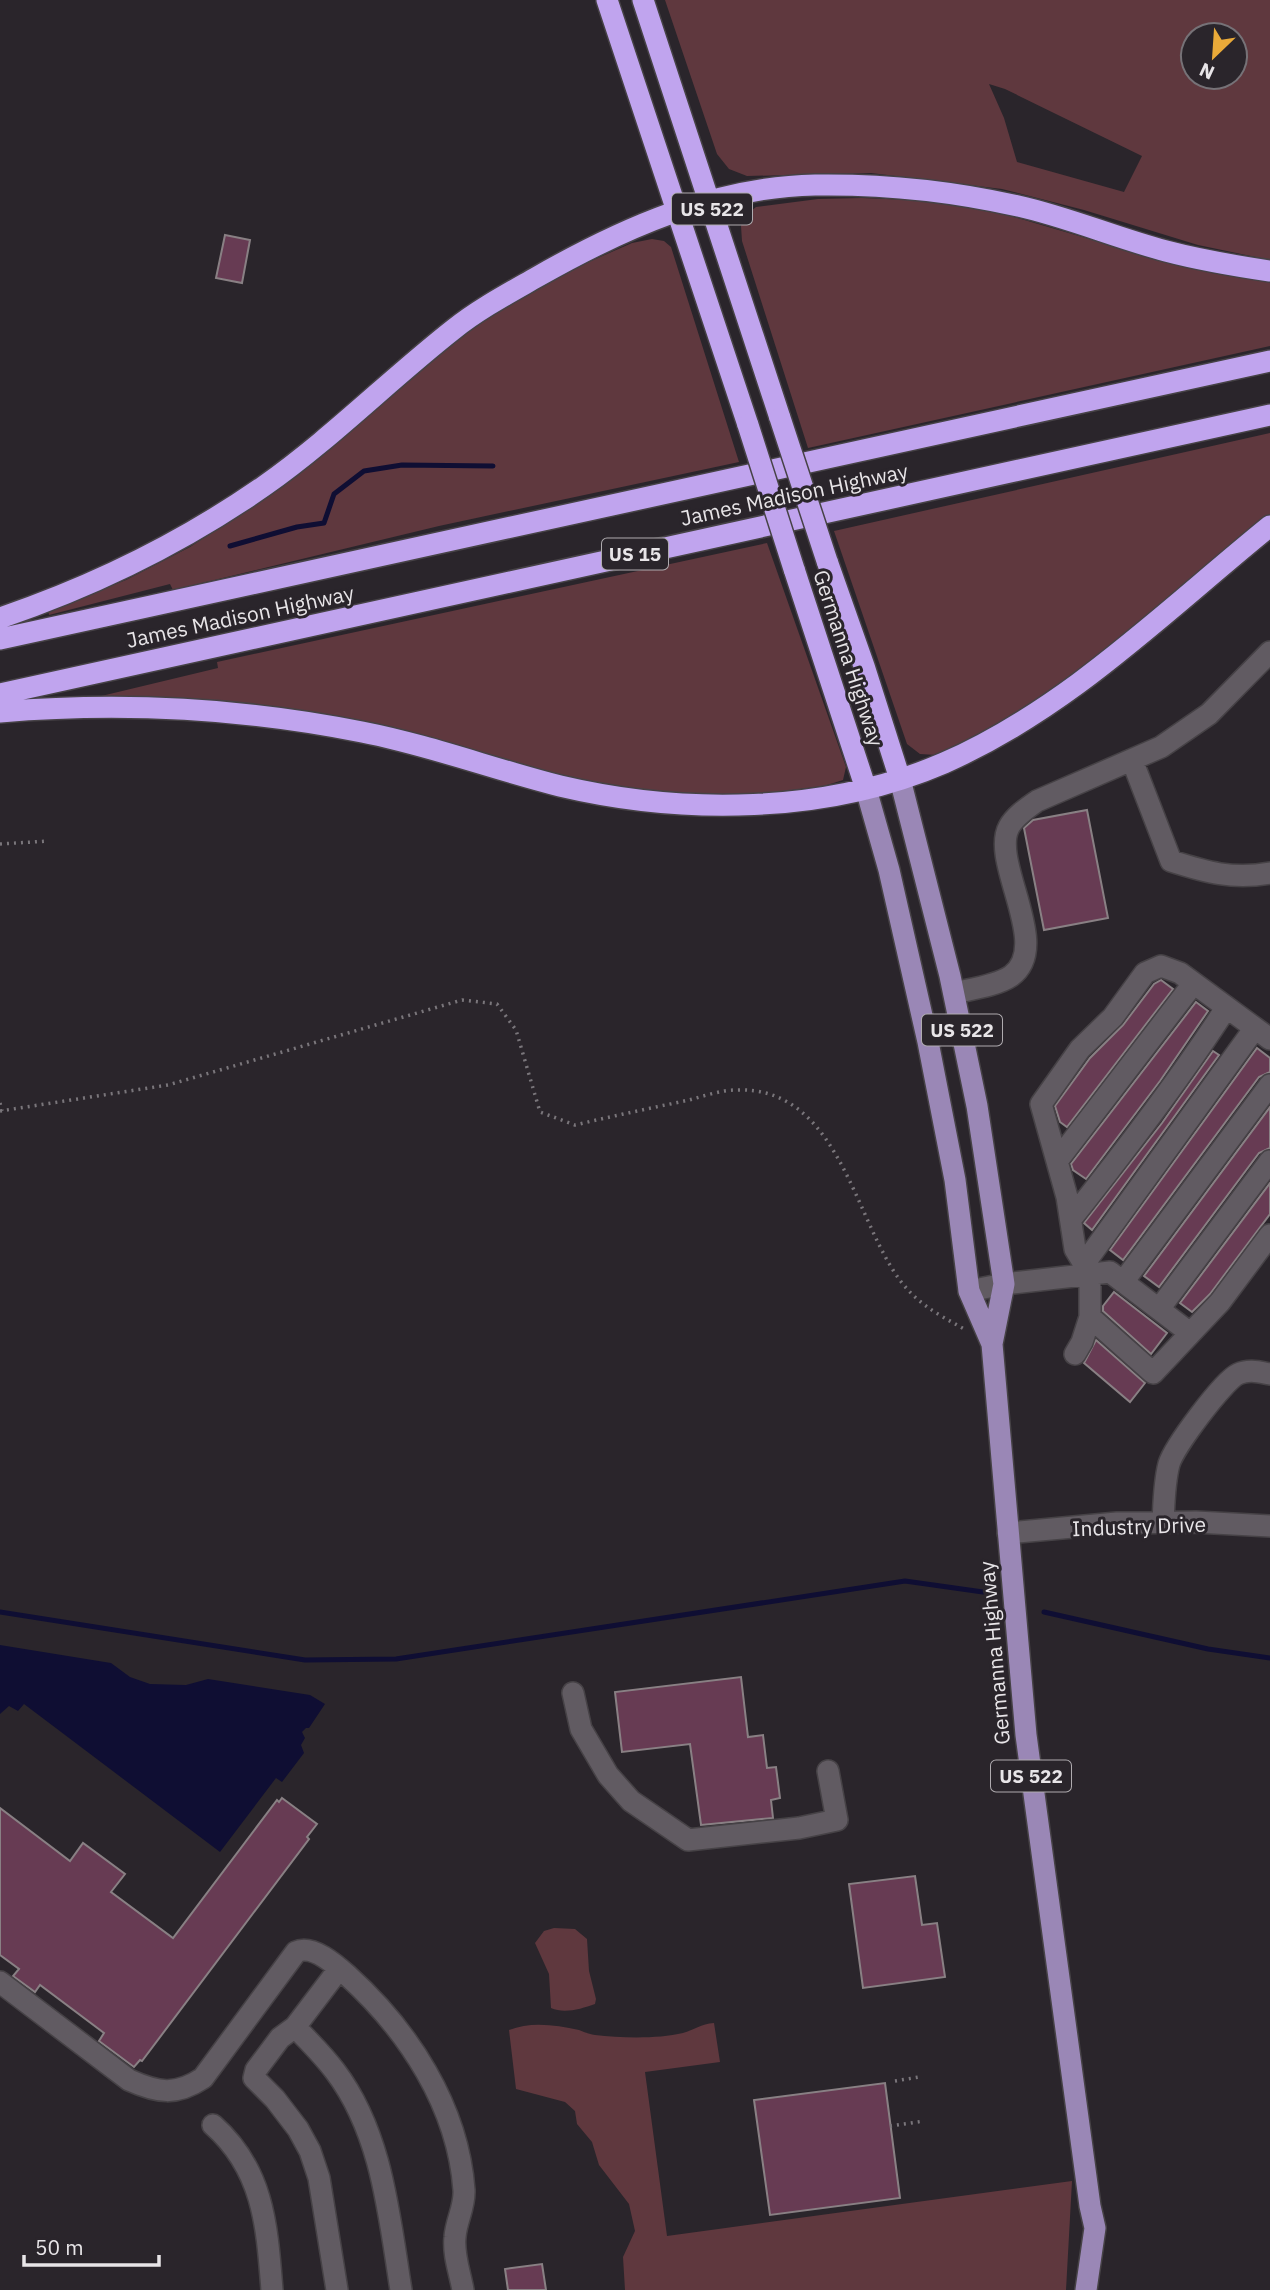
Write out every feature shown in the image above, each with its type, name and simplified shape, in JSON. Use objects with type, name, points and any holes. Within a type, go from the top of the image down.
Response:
[{"type":"highway","name":"Germanna Highway","points":[[607,0],[866,789]]},
{"type":"highway","name":"Germanna Highway","points":[[643,0],[900,779]]},
{"type":"highway","points":[[0,618],[88,585],[141,560],[215,518],[314,447],[456,327],[505,295],[635,225],[710,201],[770,188],[817,185],[939,192],[1018,206],[1167,251],[1270,271]]},
{"type":"highway","name":"James Madison Highway","points":[[0,639],[1270,361]]},
{"type":"highway","name":"James Madison Highway","points":[[0,694],[1270,415]]},
{"type":"highway","points":[[0,712],[76,707],[150,707],[208,710],[286,719],[363,732],[564,787],[621,797],[678,803],[772,803],[866,789],[900,779],[944,762],[1003,733],[1050,705],[1094,673],[1270,526]]},
{"type":"main road","name":"Germanna Highway","points":[[900,779],[954,993],[977,1106],[1004,1284],[992,1344],[1026,1735],[1095,2228],[1086,2290]]},
{"type":"main road","name":"Germanna Highway","points":[[866,789],[889,870],[931,1056],[955,1180],[969,1291],[992,1344]]},
{"type":"main road","name":"Germanna Highway","points":[[1072,2290],[1082,2228],[1090,2206]]},
{"type":"street","points":[[954,993],[1010,977],[1021,967],[1025,954],[1024,924],[1005,844],[1009,828],[1020,814],[1037,801],[1161,747],[1209,714],[1270,652]]},
{"type":"street","points":[[1132,760],[1171,861],[1203,871],[1246,877],[1270,873]]},
{"type":"street","points":[[1075,1354],[1090,1317],[1087,1269],[1074,1249],[1068,1197],[1041,1104],[1080,1049],[1113,1017],[1145,973],[1161,966],[1180,973],[1262,1034],[1087,1269]]},
{"type":"street","points":[[1057,1161],[1193,984]]},
{"type":"street","points":[[1070,1219],[1116,1162],[1208,1037],[1226,1008]]},
{"type":"street","points":[[1123,1282],[1270,1085]]},
{"type":"street","points":[[1158,1309],[1270,1161]]},
{"type":"street","points":[[1090,1317],[1153,1373],[1220,1302],[1270,1235]]},
{"type":"street","points":[[969,1291],[1087,1269],[1110,1272],[1190,1333]]},
{"type":"street","points":[[1163,1523],[1164,1488],[1170,1460],[1216,1394],[1231,1378],[1239,1374],[1256,1371],[1270,1374]]},
{"type":"street","name":"Industry Drive","points":[[1008,1533],[1117,1523],[1270,1526]]},
{"type":"street","points":[[573,1693],[581,1728],[608,1775],[631,1801],[688,1839],[799,1829],[837,1820],[828,1771]]},
{"type":"street","points":[[0,1982],[129,2080],[163,2091],[190,2087],[203,2078],[296,1952],[307,1951],[340,1969],[374,2000],[396,2026],[416,2054],[447,2115],[464,2192],[455,2237],[463,2290]]},
{"type":"street","points":[[337,2290],[319,2178],[310,2151],[298,2129],[275,2099],[254,2078],[256,2070],[280,2038],[295,2027],[340,1969]]},
{"type":"street","points":[[295,2027],[336,2072],[361,2118],[375,2152],[383,2183],[401,2290]]},
{"type":"street","points":[[213,2125],[231,2141],[246,2164],[256,2188],[268,2236],[272,2290]]},
{"type":"path","points":[[0,844],[48,841]]},
{"type":"path","points":[[0,1103],[1,1111],[168,1085],[462,1000],[497,1004],[516,1030],[540,1112],[555,1119],[575,1125],[735,1090],[778,1097],[805,1112],[836,1153],[893,1270],[913,1295],[932,1312],[992,1344]]},
{"type":"path","points":[[895,2081],[919,2077]]},
{"type":"path","points":[[890,2126],[924,2120]]},
{"type":"shaded area","points":[[665,0],[1270,0],[1270,260],[1198,245],[1084,210],[1002,189],[871,173],[747,176],[729,169],[717,154]],"holes":[[[989,84],[1005,89],[1142,156],[1124,192],[1017,162],[1004,118]]]},
{"type":"shaded area","points":[[818,199],[912,200],[990,210],[1168,262],[1212,273],[1270,282],[1270,346],[808,448],[742,241],[741,226],[745,216],[756,207]]},
{"type":"shaded area","points":[[652,239],[664,241],[671,247],[739,462],[439,526],[173,590],[170,584],[49,615],[48,610],[126,580],[190,547],[261,500],[485,317],[559,275],[632,243]]},
{"type":"shaded area","points":[[1270,433],[1270,517],[1244,534],[1125,638],[1051,694],[961,746],[936,755],[920,754],[907,744],[834,531]]},
{"type":"shaded area","points":[[767,543],[846,767],[843,780],[824,786],[752,795],[710,796],[588,785],[426,743],[93,698],[218,668],[217,662]]},
{"type":"shaded area","points":[[0,1645],[111,1663],[130,1677],[150,1684],[186,1685],[208,1679],[310,1695],[325,1704],[309,1728],[302,1732],[305,1738],[301,1745],[304,1753],[282,1782],[276,1778],[220,1852],[24,1704],[18,1711],[9,1706],[0,1714]]},
{"type":"shaded area","points":[[554,1928],[575,1929],[587,1939],[595,2004],[567,2011],[551,2008],[549,1974],[535,1943],[544,1931]]},
{"type":"shaded area","points":[[714,2023],[720,2062],[645,2072],[667,2236],[1072,2181],[1066,2290],[625,2290],[623,2257],[635,2231],[629,2204],[599,2165],[592,2142],[577,2124],[575,2111],[565,2102],[516,2089],[509,2030],[526,2025],[544,2025],[595,2035],[651,2037],[683,2033]]},
{"type":"building","points":[[225,235],[250,240],[242,283],[216,278]]},
{"type":"building","points":[[1087,810],[1108,918],[1044,930],[1024,828],[1033,820]]},
{"type":"building","points":[[1161,980],[1173,989],[1067,1127],[1060,1122],[1055,1106],[1090,1058],[1123,1025],[1154,984]]},
{"type":"building","points":[[1196,1002],[1208,1011],[1160,1081],[1086,1179],[1073,1170],[1071,1164]]},
{"type":"building","points":[[1257,1048],[1270,1058],[1270,1072],[1259,1077],[1123,1260],[1110,1250]]},
{"type":"building","points":[[1213,1051],[1219,1055],[1092,1230],[1084,1223],[1162,1123]]},
{"type":"building","points":[[1270,1107],[1270,1148],[1259,1153],[1159,1287],[1144,1276]]},
{"type":"building","points":[[1270,1183],[1270,1214],[1210,1294],[1192,1312],[1180,1303]]},
{"type":"building","points":[[1114,1292],[1167,1333],[1151,1354],[1103,1311],[1103,1306]]},
{"type":"building","points":[[1096,1340],[1145,1383],[1130,1402],[1084,1363]]},
{"type":"building","points":[[741,1677],[748,1737],[763,1735],[767,1768],[776,1767],[780,1798],[771,1800],[773,1818],[701,1825],[690,1744],[622,1752],[615,1692]]},
{"type":"building","points":[[282,1798],[317,1824],[307,1837],[309,1839],[142,2061],[134,2067],[99,2041],[104,2033],[40,1985],[35,1992],[13,1976],[19,1969],[0,1955],[0,1808],[70,1861],[83,1843],[125,1874],[111,1892],[173,1938],[277,1800],[279,1802]]},
{"type":"building","points":[[915,1876],[922,1925],[937,1923],[945,1977],[863,1988],[849,1884]]},
{"type":"building","points":[[885,2083],[900,2198],[770,2215],[754,2100]]},
{"type":"building","points":[[542,2264],[546,2290],[508,2290],[505,2269]]},
{"type":"waterway","points":[[230,546],[297,527],[324,523],[334,494],[364,471],[402,465],[493,466]]},
{"type":"waterway","points":[[0,1612],[305,1660],[396,1659],[905,1581],[983,1592]]},
{"type":"waterway","points":[[1044,1612],[1208,1649],[1270,1658]]}]
